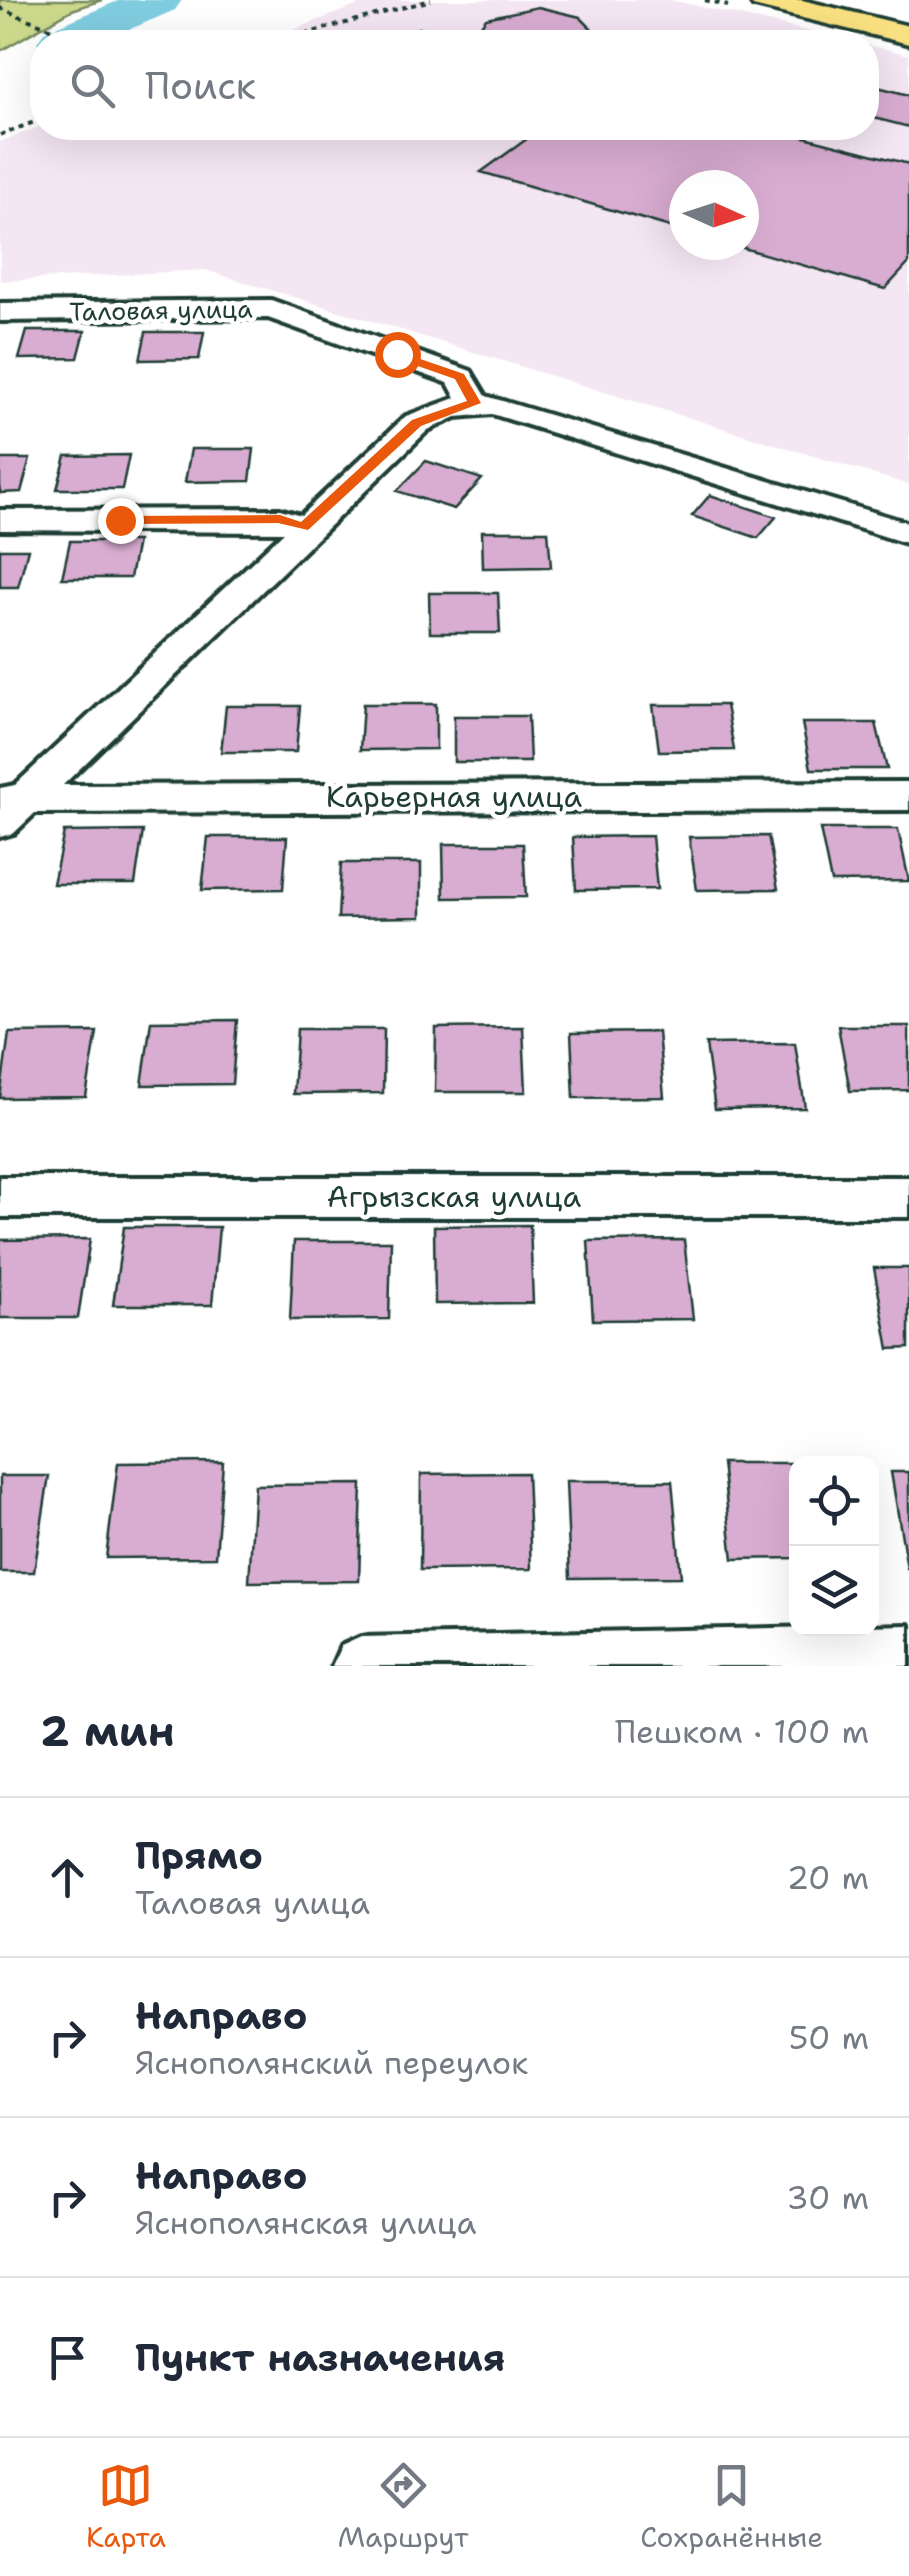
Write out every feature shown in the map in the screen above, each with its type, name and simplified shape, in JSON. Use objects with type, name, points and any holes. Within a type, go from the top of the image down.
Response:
[{"type":"main road","points":[[764,0],[909,36]]},
{"type":"main road","points":[[846,0],[909,14]]},
{"type":"street","name":"Таловая улица","points":[[0,312],[271,309],[460,377],[474,403]]},
{"type":"street","points":[[8,807],[417,423],[450,408],[474,403],[909,534]]},
{"type":"street","points":[[0,520],[280,519],[303,527]]},
{"type":"street","name":"Карьерная улица","points":[[8,807],[909,796]]},
{"type":"street","name":"Агрызская улица","points":[[0,1198],[909,1197]]},
{"type":"street","points":[[361,1666],[909,1654]]},
{"type":"path","points":[[321,30],[432,0]]},
{"type":"path","points":[[0,8],[57,30]]},
{"type":"path","points":[[0,135],[30,123]]},
{"type":"shaded area","points":[[372,0],[670,0],[803,30],[293,30]]},
{"type":"shaded area","points":[[879,48],[909,55],[909,485],[205,270],[0,281],[0,142],[30,131],[30,140],[879,140]]},
{"type":"green space","points":[[0,0],[102,0],[30,30],[30,34],[0,51]]},
{"type":"building","points":[[538,7],[580,17],[592,29],[480,30],[486,18]]},
{"type":"building","points":[[879,87],[909,95],[909,127],[879,119]]},
{"type":"building","points":[[525,140],[816,140],[909,164],[909,263],[885,289],[759,253],[759,170],[669,170],[669,227],[481,172]]},
{"type":"building","points":[[27,331],[85,331],[78,358],[19,359]]},
{"type":"building","points":[[146,332],[204,332],[199,359],[140,360]]},
{"type":"building","points":[[191,449],[254,449],[250,481],[185,482]]},
{"type":"building","points":[[129,455],[122,489],[57,489],[66,456]]},
{"type":"building","points":[[0,459],[30,459],[21,492],[0,493]]},
{"type":"building","points":[[426,461],[482,479],[454,509],[397,491]]},
{"type":"building","points":[[710,495],[776,517],[758,538],[692,516]]},
{"type":"building","points":[[482,531],[548,531],[551,567],[483,568]]},
{"type":"building","points":[[70,541],[137,541],[130,578],[62,578]]},
{"type":"building","points":[[0,549],[28,549],[18,587],[0,587]]},
{"type":"building","points":[[429,593],[498,593],[500,633],[430,633]]},
{"type":"building","points":[[363,704],[436,704],[436,749],[360,750]]},
{"type":"building","points":[[653,705],[726,705],[734,750],[659,751]]},
{"type":"building","points":[[226,706],[300,706],[296,752],[221,752]]},
{"type":"building","points":[[454,716],[528,716],[530,762],[454,762]]},
{"type":"building","points":[[802,723],[876,723],[887,769],[811,769]]},
{"type":"building","points":[[820,829],[898,829],[909,881],[831,882]]},
{"type":"building","points":[[143,831],[135,884],[53,884],[64,832]]},
{"type":"building","points":[[652,836],[657,889],[576,890],[573,837]]},
{"type":"building","points":[[768,836],[778,889],[697,890],[689,837]]},
{"type":"building","points":[[208,837],[287,837],[283,889],[202,890]]},
{"type":"building","points":[[443,844],[523,844],[526,897],[444,898]]},
{"type":"building","points":[[341,863],[421,863],[421,917],[338,918]]},
{"type":"building","points":[[237,1020],[232,1084],[142,1085],[151,1021]]},
{"type":"building","points":[[838,1026],[909,1026],[909,1090],[850,1091]]},
{"type":"building","points":[[523,1027],[526,1092],[435,1092],[436,1028]]},
{"type":"building","points":[[297,1029],[384,1029],[383,1093],[293,1094]]},
{"type":"building","points":[[97,1032],[86,1097],[0,1098],[9,1033]]},
{"type":"building","points":[[658,1032],[664,1097],[574,1098],[571,1033]]},
{"type":"building","points":[[795,1043],[805,1108],[715,1109],[706,1044]]},
{"type":"building","points":[[530,1225],[533,1303],[435,1304],[434,1226]]},
{"type":"building","points":[[124,1227],[219,1227],[212,1305],[113,1305]]},
{"type":"building","points":[[90,1239],[78,1318],[0,1318],[0,1240]]},
{"type":"building","points":[[684,1240],[693,1319],[593,1320],[588,1241]]},
{"type":"building","points":[[294,1241],[391,1241],[389,1319],[290,1320]]},
{"type":"building","points":[[874,1268],[909,1268],[909,1348],[889,1349]]},
{"type":"building","points":[[223,1462],[216,1557],[106,1558],[118,1463]]},
{"type":"building","points":[[722,1463],[789,1463],[789,1558],[733,1559]]},
{"type":"building","points":[[891,1472],[909,1472],[909,1568],[907,1568]]},
{"type":"building","points":[[527,1473],[531,1569],[420,1570],[421,1474]]},
{"type":"building","points":[[0,1476],[49,1476],[34,1572],[0,1572]]},
{"type":"building","points":[[566,1481],[672,1481],[681,1577],[570,1578]]},
{"type":"building","points":[[362,1484],[359,1581],[249,1582],[255,1485]]},
{"type":"waterway","points":[[89,30],[159,0]]},
{"type":"route","points":[[120,520],[280,519],[303,527],[417,423],[450,408],[474,403],[460,377],[397,354]]}]
